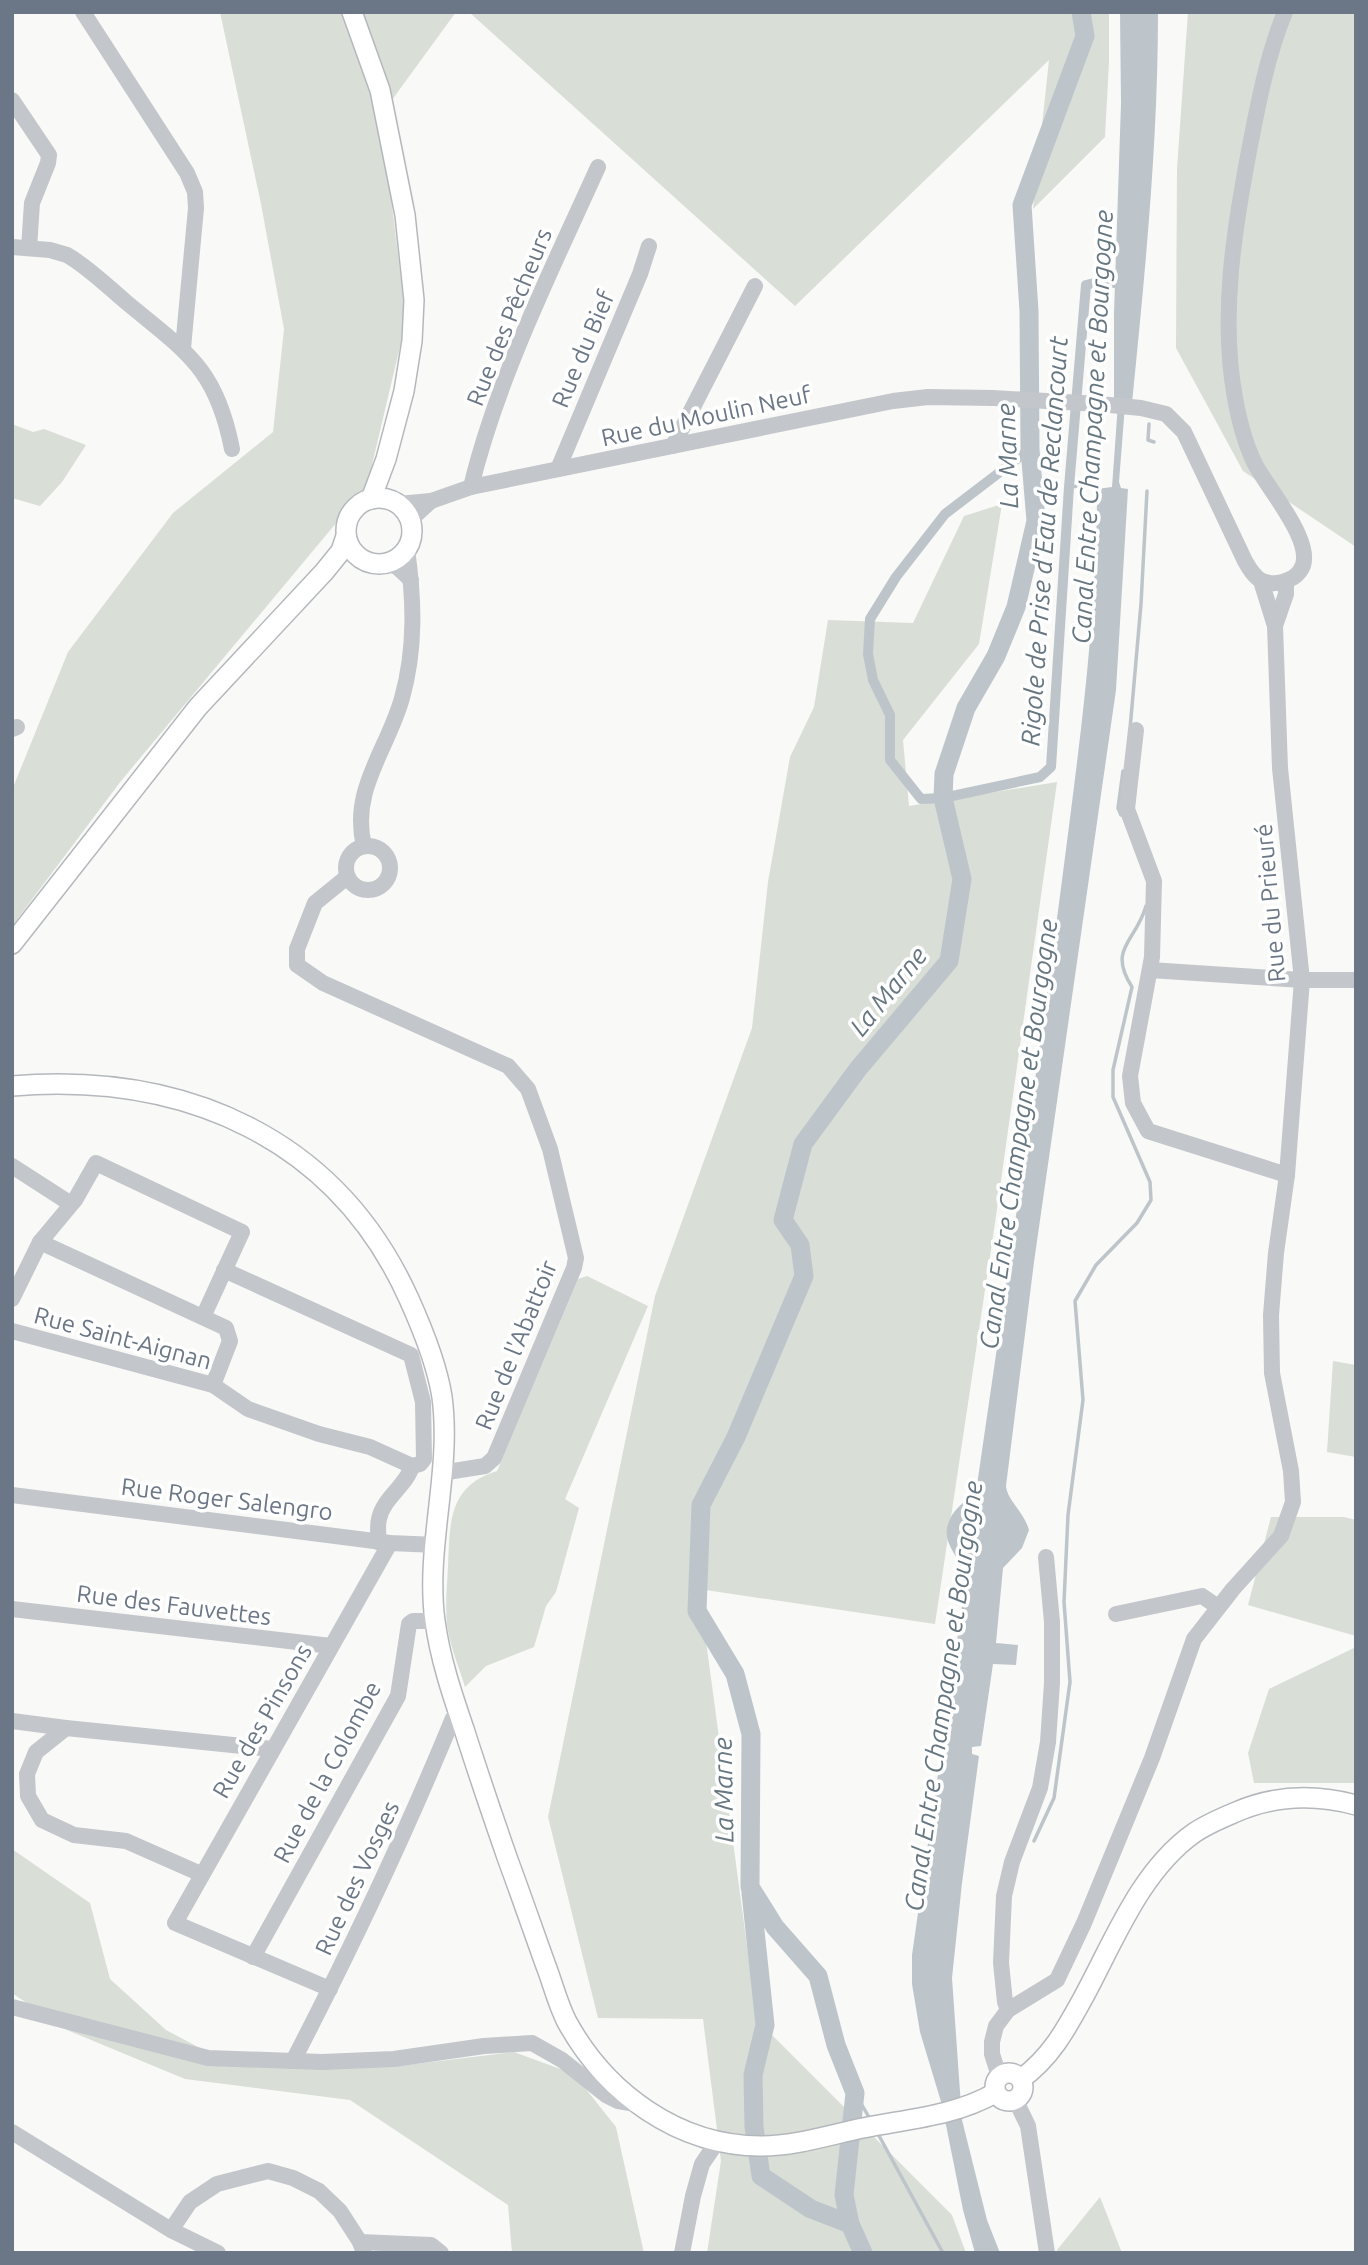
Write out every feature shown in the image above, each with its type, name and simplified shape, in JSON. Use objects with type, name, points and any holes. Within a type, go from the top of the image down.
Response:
[{"type":"main road","points":[[324,572],[341,562],[360,558],[378,564],[387,563],[407,549],[411,539],[392,505],[386,459],[410,362],[414,300],[405,215],[380,90],[352,12]]},
{"type":"main road","points":[[12,944],[198,707],[341,551],[349,517],[362,503],[392,505]]},
{"type":"main road","points":[[346,536],[360,558]]},
{"type":"main road","points":[[12,1086],[54,1084],[138,1092],[194,1106],[234,1120],[271,1139],[326,1180],[367,1224],[399,1276],[427,1343],[442,1395],[441,1473],[433,1563],[435,1621],[451,1690],[492,1816],[566,2020],[590,2057],[636,2104],[671,2125],[717,2142],[758,2146],[786,2144],[938,2115],[965,2107],[997,2084],[1013,2073],[1021,2079],[1023,2089],[1015,2099],[1006,2101],[997,2084]]},
{"type":"main road","points":[[1021,2079],[1039,2064],[1060,2040],[1141,1892],[1165,1860],[1187,1839],[1218,1819],[1269,1801],[1309,1797],[1356,1805]]},
{"type":"street","points":[[83,12],[187,173],[195,192],[196,208],[183,348]]},
{"type":"street","name":"Rue du Prieuré","points":[[1275,626],[1286,594],[1286,581],[1295,577],[1304,565],[1305,550],[1296,529],[1259,471],[1247,442],[1235,399],[1229,327],[1232,260],[1245,173],[1260,95],[1285,12]]},
{"type":"street","points":[[12,100],[20,124],[48,152],[50,159],[33,197],[29,248]]},
{"type":"street","name":"Rue des Pêcheurs","points":[[471,487],[477,461],[509,373],[598,167]]},
{"type":"street","name":"Rue du Bief","points":[[558,469],[640,274],[649,246]]},
{"type":"street","points":[[12,247],[60,252],[73,258],[183,348],[202,370],[216,393],[232,449]]},
{"type":"street","points":[[673,446],[755,286]]},
{"type":"street","name":"Rue du Moulin Neuf","points":[[392,505],[431,501],[471,487],[893,401],[928,397],[993,398],[1069,404]]},
{"type":"street","name":"Rue du Prieuré","points":[[1008,2010],[1057,1980],[1084,1923],[1152,1758],[1194,1639],[1218,1607],[1281,1536],[1293,1502],[1291,1471],[1272,1373],[1271,1326],[1276,1254],[1287,1175],[1302,980],[1280,768],[1275,626],[1261,581],[1245,561],[1184,432],[1166,414],[1138,408],[1069,404]]},
{"type":"street","points":[[364,846],[361,806],[365,788],[402,699],[408,671],[414,614],[407,549]]},
{"type":"street","points":[[387,563],[397,567],[411,580]]},
{"type":"street","points":[[1261,581],[1286,581]]},
{"type":"street","points":[[1136,730],[1127,809],[1154,881],[1152,957],[1130,1076],[1133,1103],[1148,1131],[1287,1175]]},
{"type":"street","points":[[364,846],[379,848],[385,852],[391,865],[388,879],[376,889],[368,890],[352,884],[348,877],[346,867],[349,856],[364,846]]},
{"type":"street","name":"Rue de l'Abattoir","points":[[348,877],[315,903],[296,949],[297,965],[323,982],[508,1066],[528,1089],[550,1149],[576,1258],[494,1458],[485,1466],[441,1473]]},
{"type":"street","points":[[1150,970],[1302,980],[1356,980]]},
{"type":"street","points":[[12,1299],[40,1242],[71,1204],[96,1163],[242,1232],[203,1317]]},
{"type":"street","points":[[12,1166],[71,1204]]},
{"type":"street","points":[[40,1242],[226,1328],[230,1341],[213,1385]]},
{"type":"street","points":[[224,1270],[411,1355],[423,1402],[424,1459],[420,1464],[412,1466],[410,1473],[391,1496],[379,1517],[384,1543]]},
{"type":"street","name":"Rue Saint-Aignan","points":[[12,1331],[213,1385],[248,1409],[320,1434],[370,1447],[412,1466]]},
{"type":"street","name":"Rue Roger Salengro","points":[[12,1495],[384,1543],[436,1545]]},
{"type":"street","name":"Rue des Pinsons","points":[[253,1957],[175,1923],[331,1646],[384,1543]]},
{"type":"street","points":[[997,2084],[992,2042],[996,2026],[1008,2010],[1001,1963],[1004,1896],[1012,1862],[1040,1788],[1048,1742],[1052,1622],[1046,1557]]},
{"type":"street","points":[[1116,1614],[1202,1596],[1218,1607]]},
{"type":"street","name":"Rue des Fauvettes","points":[[12,1609],[331,1646]]},
{"type":"street","name":"Rue de la Colombe","points":[[253,1957],[398,1696],[409,1624],[413,1621],[435,1621]]},
{"type":"street","name":"Rue des Vosges","points":[[293,2061],[366,1918],[424,1791],[453,1718],[459,1716]]},
{"type":"street","points":[[12,1721],[272,1749]]},
{"type":"street","points":[[65,1728],[36,1752],[27,1774],[28,1796],[42,1820],[74,1835],[126,1841],[201,1874]]},
{"type":"street","points":[[253,1957],[330,1989]]},
{"type":"street","points":[[12,2007],[208,2058],[322,2062],[394,2059],[484,2046],[532,2043],[562,2060],[606,2095],[618,2101],[636,2104]]},
{"type":"street","points":[[1015,2099],[1028,2126],[1047,2253]]},
{"type":"street","points":[[12,2132],[171,2230],[218,2253]]},
{"type":"street","points":[[682,2253],[702,2164],[717,2142]]},
{"type":"street","points":[[171,2230],[190,2202],[217,2184],[268,2171],[293,2178],[319,2191],[340,2211],[362,2247],[431,2245],[441,2253]]},
{"type":"shaded area","points":[[220,12],[456,12],[381,115],[406,321],[367,486],[121,781],[12,926],[12,790],[68,652],[173,513],[273,432],[284,329],[261,204]]},
{"type":"shaded area","points":[[469,12],[1109,12],[1105,137],[1033,209],[1049,60],[795,306]]},
{"type":"shaded area","points":[[1120,12],[1158,12],[1153,159],[1132,403],[1125,405],[1119,482],[1121,488],[1128,489],[1116,690],[1034,1262],[1006,1486],[1029,1530],[1022,1548],[1003,1568],[996,1643],[1018,1645],[1016,1665],[993,1664],[981,1746],[972,1747],[972,1754],[979,1756],[952,1978],[962,2120],[987,2220],[1000,2253],[975,2253],[963,2210],[942,2105],[920,2032],[912,1984],[912,1955],[963,1599],[962,1571],[950,1547],[947,1527],[953,1514],[977,1485],[1041,1037],[1080,739],[1094,589],[1097,489],[1112,487],[1118,404],[1114,402],[1114,314],[1121,103]]},
{"type":"shaded area","points":[[1188,12],[1356,12],[1356,547],[1243,471],[1176,348],[1177,169]]},
{"type":"shaded area","points":[[12,424],[33,432],[44,429],[86,445],[62,482],[40,506],[12,498]]},
{"type":"shaded area","points":[[1002,504],[979,644],[903,740],[909,806],[1057,782],[935,1624],[699,1589],[757,2020],[952,2215],[966,2253],[707,2253],[721,2161],[703,2019],[598,2018],[548,1817],[655,1296],[752,1028],[768,882],[790,757],[814,707],[828,620],[913,623],[964,516]]},
{"type":"shaded area","points":[[587,1276],[648,1306],[565,1499],[579,1508],[556,1592],[546,1606],[534,1647],[486,1666],[465,1687],[450,1641],[446,1618],[451,1521],[460,1496],[469,1486],[497,1471],[578,1279]]},
{"type":"shaded area","points":[[1333,1361],[1356,1365],[1356,1457],[1327,1452]]},
{"type":"shaded area","points":[[1271,1517],[1344,1517],[1356,1520],[1356,1636],[1248,1605]]},
{"type":"shaded area","points":[[1356,1647],[1356,1783],[1254,1783],[1248,1753],[1269,1689]]},
{"type":"shaded area","points":[[12,1849],[90,1903],[110,1979],[166,2030],[230,2064],[390,2067],[514,2052],[574,2074],[616,2127],[644,2253],[512,2253],[508,2205],[350,2100],[185,2079],[67,2030],[12,1993]]},
{"type":"shaded area","points":[[1100,2197],[1122,2253],[1058,2253],[1057,2250]]},
{"type":"waterway","name":"La Marne","points":[[863,2253],[850,2224],[844,2195],[855,2093],[836,2045],[818,1976],[775,1927],[750,1887],[751,1734],[735,1674],[697,1611],[701,1505],[736,1437],[804,1276],[800,1245],[783,1220],[803,1144],[858,1069],[949,961],[962,879],[943,798],[944,774],[966,708],[996,656],[1016,607],[1036,521],[1030,449],[1029,311],[1022,205],[1085,36],[1081,12]]},
{"type":"waterway","name":"Rigole de Prise d'Eau de Reclancourt","points":[[1030,449],[945,514],[896,577],[870,619],[868,654],[873,680],[890,715],[890,760],[921,799],[943,798],[1040,777],[1051,767],[1069,487],[1086,285],[1125,283]]},
{"type":"waterway","points":[[1149,424],[1148,440],[1154,442]]},
{"type":"waterway","name":"Canal Entre Champagne et Bourgogne","points":[[1069,487],[1080,486]]},
{"type":"waterway","points":[[1130,729],[1147,491]]},
{"type":"waterway","points":[[1121,815],[1118,808],[1123,771]]},
{"type":"waterway","points":[[1034,1841],[1054,1798],[1070,1682],[1064,1602],[1068,1515],[1083,1400],[1075,1301],[1096,1265],[1137,1223],[1151,1200],[1150,1182],[1113,1097],[1113,1070],[1132,987],[1125,974],[1123,954],[1146,906]]},
{"type":"waterway","name":"La Marne","points":[[751,1893],[765,2025],[753,2075],[754,2127],[761,2176],[811,2209],[850,2224]]},
{"type":"waterway","name":"La Marne","points":[[855,2093],[870,2119]]},
{"type":"waterway","name":"La Marne","points":[[877,2132],[943,2253]]}]
